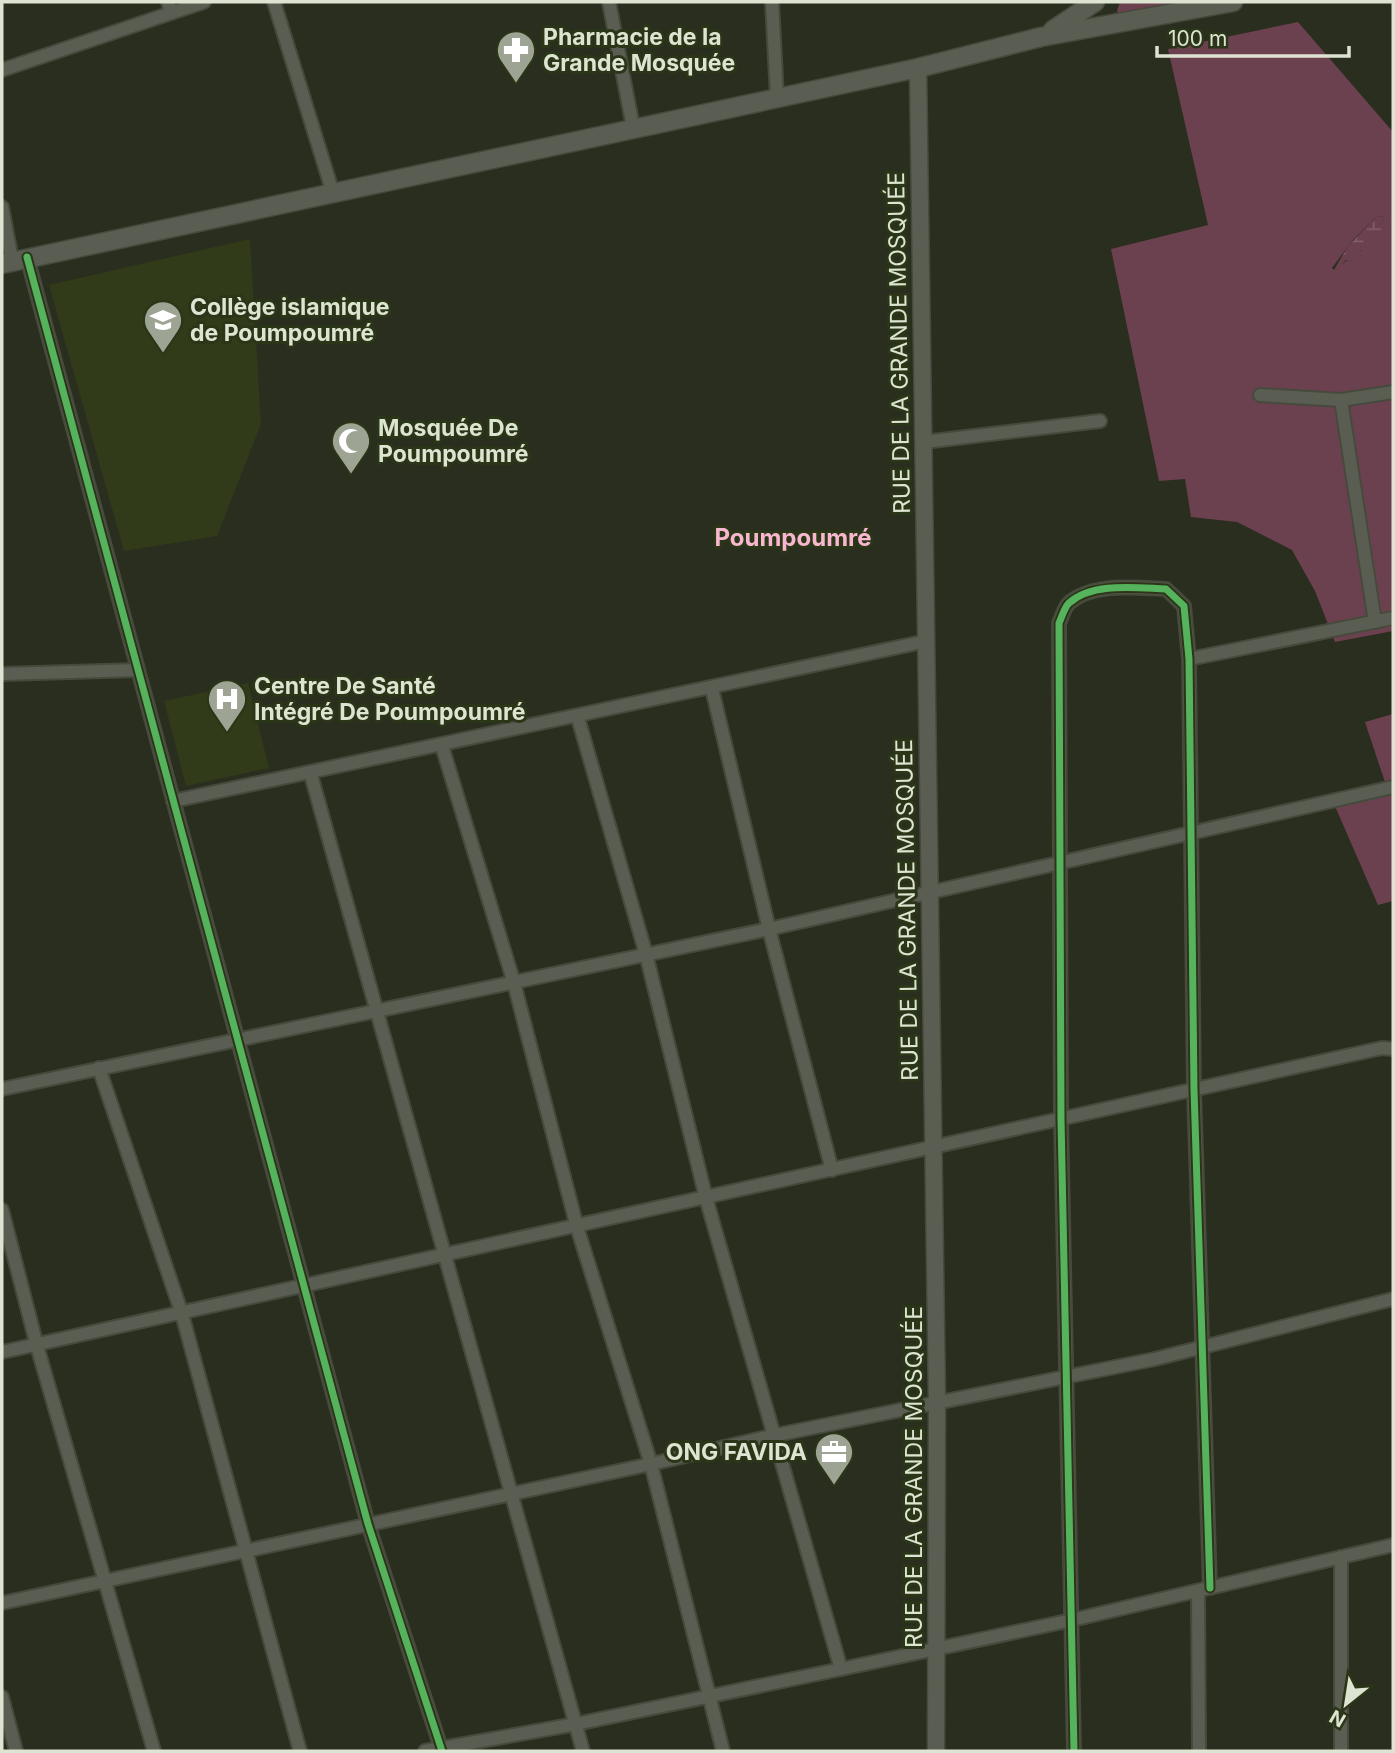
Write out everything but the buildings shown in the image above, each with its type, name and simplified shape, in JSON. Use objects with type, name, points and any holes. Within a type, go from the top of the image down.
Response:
[{"type":"main road","points":[[1041,37],[1095,2]]},
{"type":"main road","points":[[13,260],[918,68],[1041,37],[1229,2]]},
{"type":"street","points":[[2,70],[170,8],[204,2]]},
{"type":"street","points":[[274,2],[333,193]]},
{"type":"street","points":[[609,2],[633,127]]},
{"type":"street","points":[[772,2],[777,97]]},
{"type":"street","name":"RUE DE LA GRANDE MOSQUÉE","points":[[918,68],[937,1401],[936,1751]]},
{"type":"street","points":[[2,207],[13,260],[138,670],[368,1524],[442,1749]]},
{"type":"street","points":[[1260,395],[1341,400],[1393,392]]},
{"type":"street","points":[[1341,400],[1375,622]]},
{"type":"street","points":[[924,442],[1100,421]]},
{"type":"street","points":[[1074,1751],[1061,1119],[1059,623],[1067,604],[1086,594],[1123,587],[1166,589],[1184,606],[1189,659],[1189,834],[1204,1589],[1199,1751]]},
{"type":"street","points":[[1189,659],[1393,618]]},
{"type":"street","points":[[173,802],[578,718],[927,641]]},
{"type":"street","points":[[2,674],[138,670]]},
{"type":"street","points":[[712,689],[769,929],[832,1170]]},
{"type":"street","points":[[578,718],[646,954],[706,1198],[841,1669]]},
{"type":"street","points":[[442,746],[514,984],[577,1227],[651,1464],[723,1751]]},
{"type":"street","points":[[311,775],[583,1751]]},
{"type":"street","points":[[2,1089],[377,1013],[769,929],[1393,787]]},
{"type":"street","points":[[2,1352],[1382,1048],[1393,1049]]},
{"type":"street","points":[[99,1068],[182,1314],[300,1751]]},
{"type":"street","points":[[2,1210],[37,1346],[154,1751]]},
{"type":"street","points":[[2,1603],[651,1464],[775,1434],[1201,1348],[1393,1299]]},
{"type":"street","points":[[425,1751],[576,1724],[1072,1620],[1393,1545]]},
{"type":"street","points":[[1341,1557],[1341,1751]]},
{"type":"street","points":[[2,1697],[16,1751]]},
{"type":"shaded area","name":"Collège islamique de Poumpoumré","points":[[250,239],[261,424],[217,536],[124,551],[49,285]]},
{"type":"shaded area","points":[[248,683],[269,768],[186,786],[164,701]]},
{"type":"green space","points":[[1120,2],[1201,2],[1121,17],[1117,11]]},
{"type":"green space","points":[[1298,22],[1393,132],[1393,631],[1335,642],[1315,591],[1292,550],[1237,522],[1191,517],[1185,479],[1159,481],[1111,249],[1208,225],[1168,49]],"holes":[[[1377,216],[1385,217],[1379,225],[1381,236],[1334,270],[1332,268],[1352,241]]]},
{"type":"green space","points":[[1377,216],[1385,217],[1379,225],[1383,230],[1380,241],[1364,252],[1361,250],[1353,260],[1346,260],[1331,275],[1348,246]]},
{"type":"green space","points":[[1393,714],[1393,901],[1378,905],[1331,797],[1385,782],[1365,722]]},
{"type":"cycle path","points":[[27,257],[368,1524],[442,1751]]},
{"type":"cycle path","points":[[1074,1751],[1061,1119],[1059,623],[1069,603],[1079,596],[1102,589],[1166,589],[1184,606],[1189,659],[1194,1090],[1210,1588]]},
{"type":"place","name":"Pharmacie de la Grande Mosquée","points":[[516,84]]},
{"type":"place","name":"Collège islamique de Poumpoumré","points":[[163,354]]},
{"type":"place","name":"Mosquée De Poumpoumré","points":[[351,475]]},
{"type":"place","name":"Centre De Santé Intégré De Poumpoumré","points":[[227,733]]},
{"type":"place","name":"ONG FAVIDA","points":[[834,1486]]},
{"type":"district","name":"Poumpoumré","points":[[793,537]]}]
